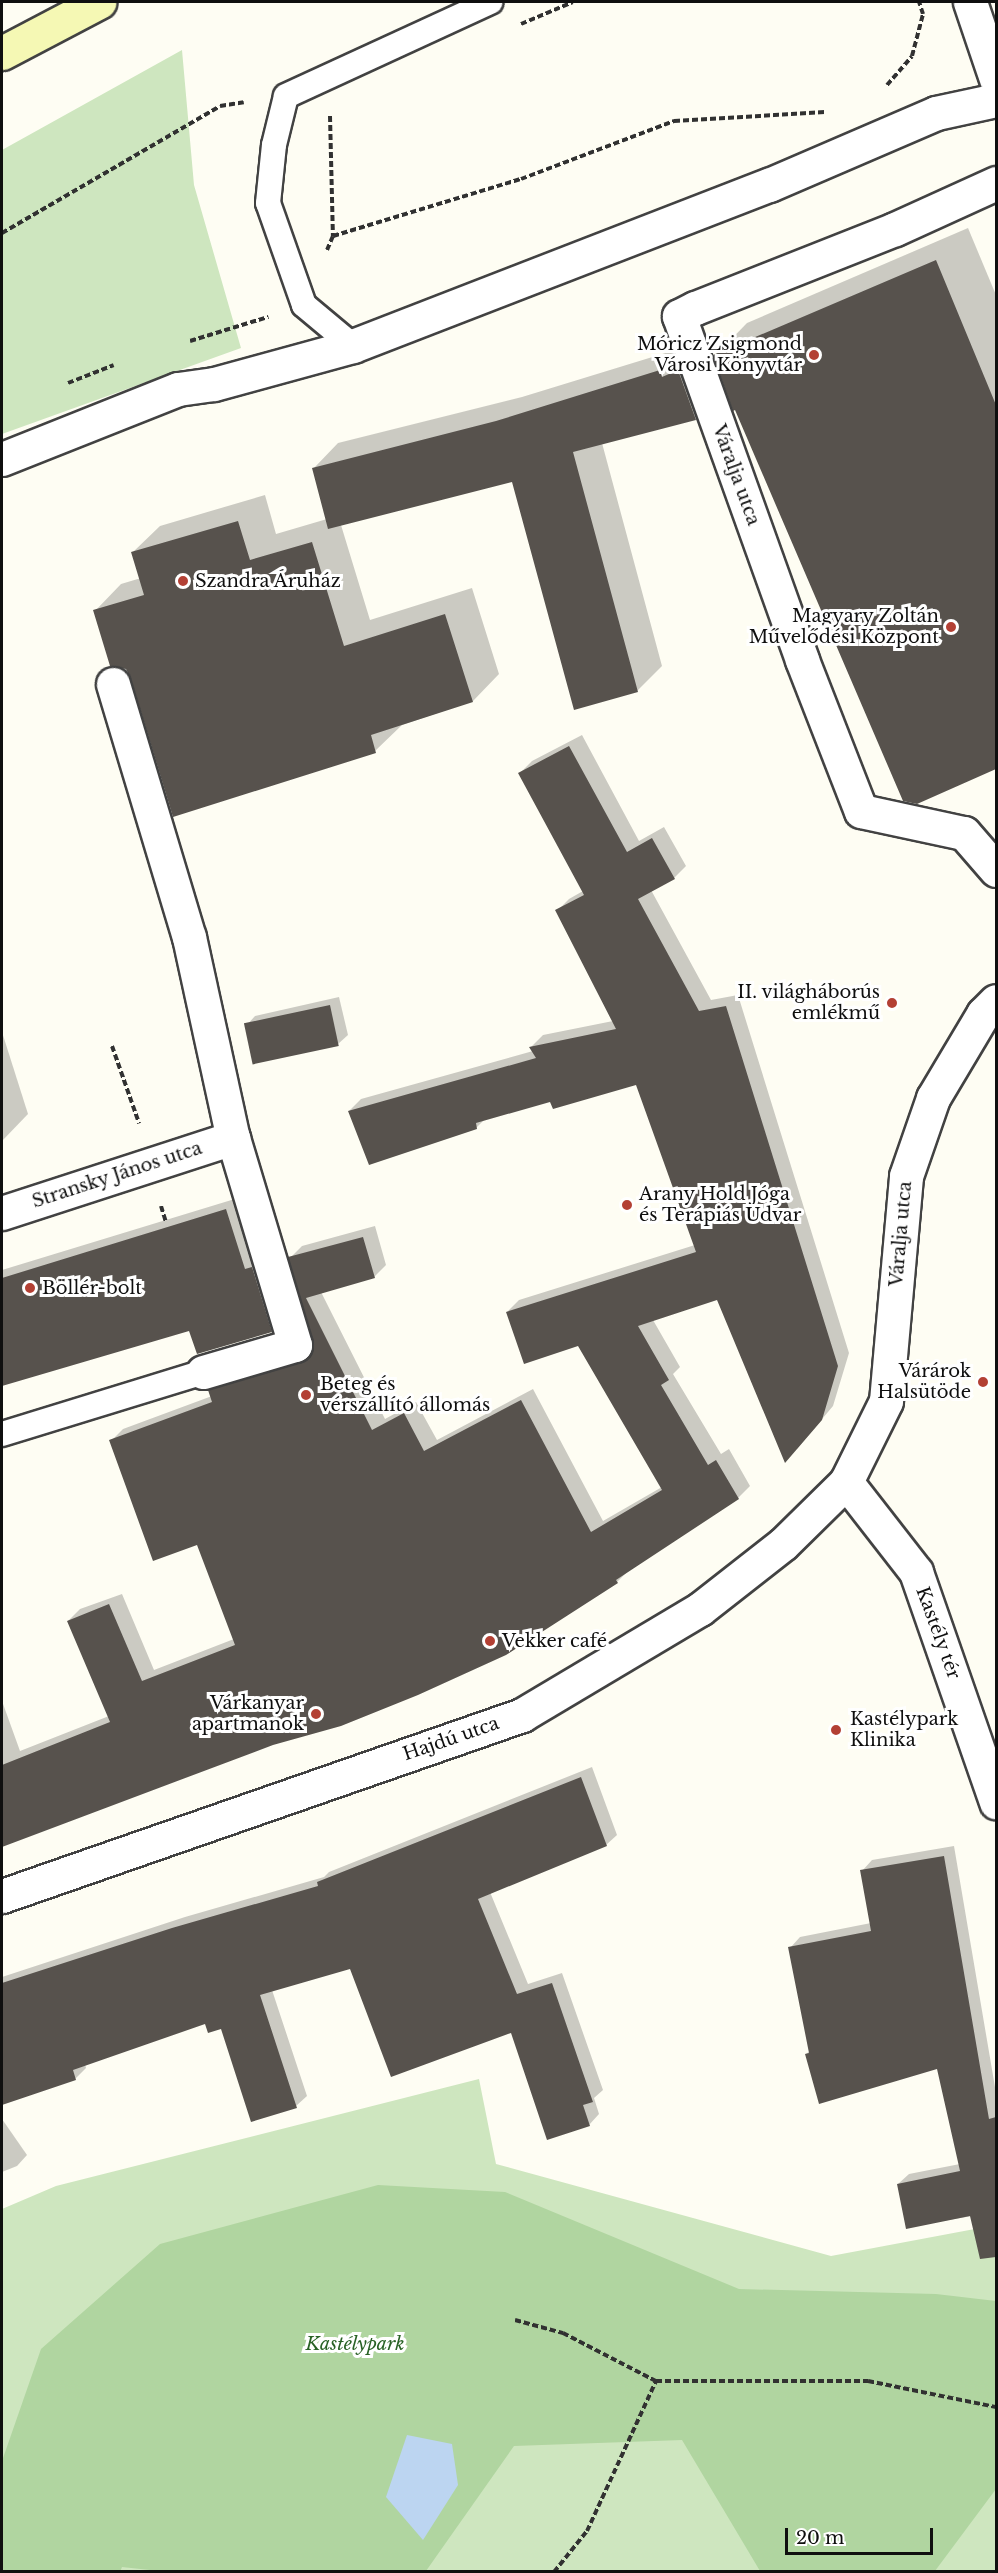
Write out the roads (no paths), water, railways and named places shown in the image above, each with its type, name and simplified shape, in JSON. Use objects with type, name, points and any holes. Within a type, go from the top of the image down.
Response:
[{"type":"main road","points":[[2,53],[99,2]]},
{"type":"street","points":[[970,2],[996,79]]},
{"type":"street","points":[[2,459],[178,389],[214,384],[353,346],[770,184],[936,113],[996,100]]},
{"type":"street","name":"Váralja utca","points":[[996,183],[895,229],[679,316],[802,660],[861,811],[964,833],[996,870]]},
{"type":"street","points":[[113,684],[189,937],[233,1138],[295,1345],[203,1372]]},
{"type":"street","name":"Váralja utca","points":[[846,1482],[886,1401],[906,1176],[933,1098],[983,1014],[996,1001]]},
{"type":"street","name":"Stransky János utca","points":[[2,1213],[233,1138]]},
{"type":"street","name":"Kastély tér","points":[[846,1482],[916,1572],[996,1802]]},
{"type":"street","name":"Hajdú utca","points":[[2,1896],[522,1715],[700,1609],[783,1544],[846,1482]]},
{"type":"lane","points":[[353,346],[304,305],[268,203],[274,145],[286,96],[490,2]]},
{"type":"lane","points":[[2,1434],[203,1372]]},
{"type":"water","points":[[407,2435],[452,2444],[458,2485],[423,2540],[386,2497]]},
{"type":"place","name":"Móricz Zsigmond Városi Könyvtár","points":[[814,355]]},
{"type":"place","name":"Szandra Áruház","points":[[183,581]]},
{"type":"place","name":"Magyary Zoltán Művelődési Központ","points":[[951,627]]},
{"type":"place","name":"II. világháborús emlékmű","points":[[892,1003]]},
{"type":"place","name":"Arany Hold Jóga és Terápiás Udvar","points":[[627,1205]]},
{"type":"place","name":"Böllér-bolt","points":[[30,1288]]},
{"type":"place","name":"Várárok Halsütöde","points":[[983,1382]]},
{"type":"place","name":"Beteg és vérszállító állomás","points":[[306,1395]]},
{"type":"place","name":"Vekker café","points":[[490,1641]]},
{"type":"place","name":"Várkanyar apartmanok","points":[[316,1714]]},
{"type":"place","name":"Kastélypark Klinika","points":[[836,1730]]},
{"type":"park label","name":"Kastélypark","points":[[355,2344]]}]
